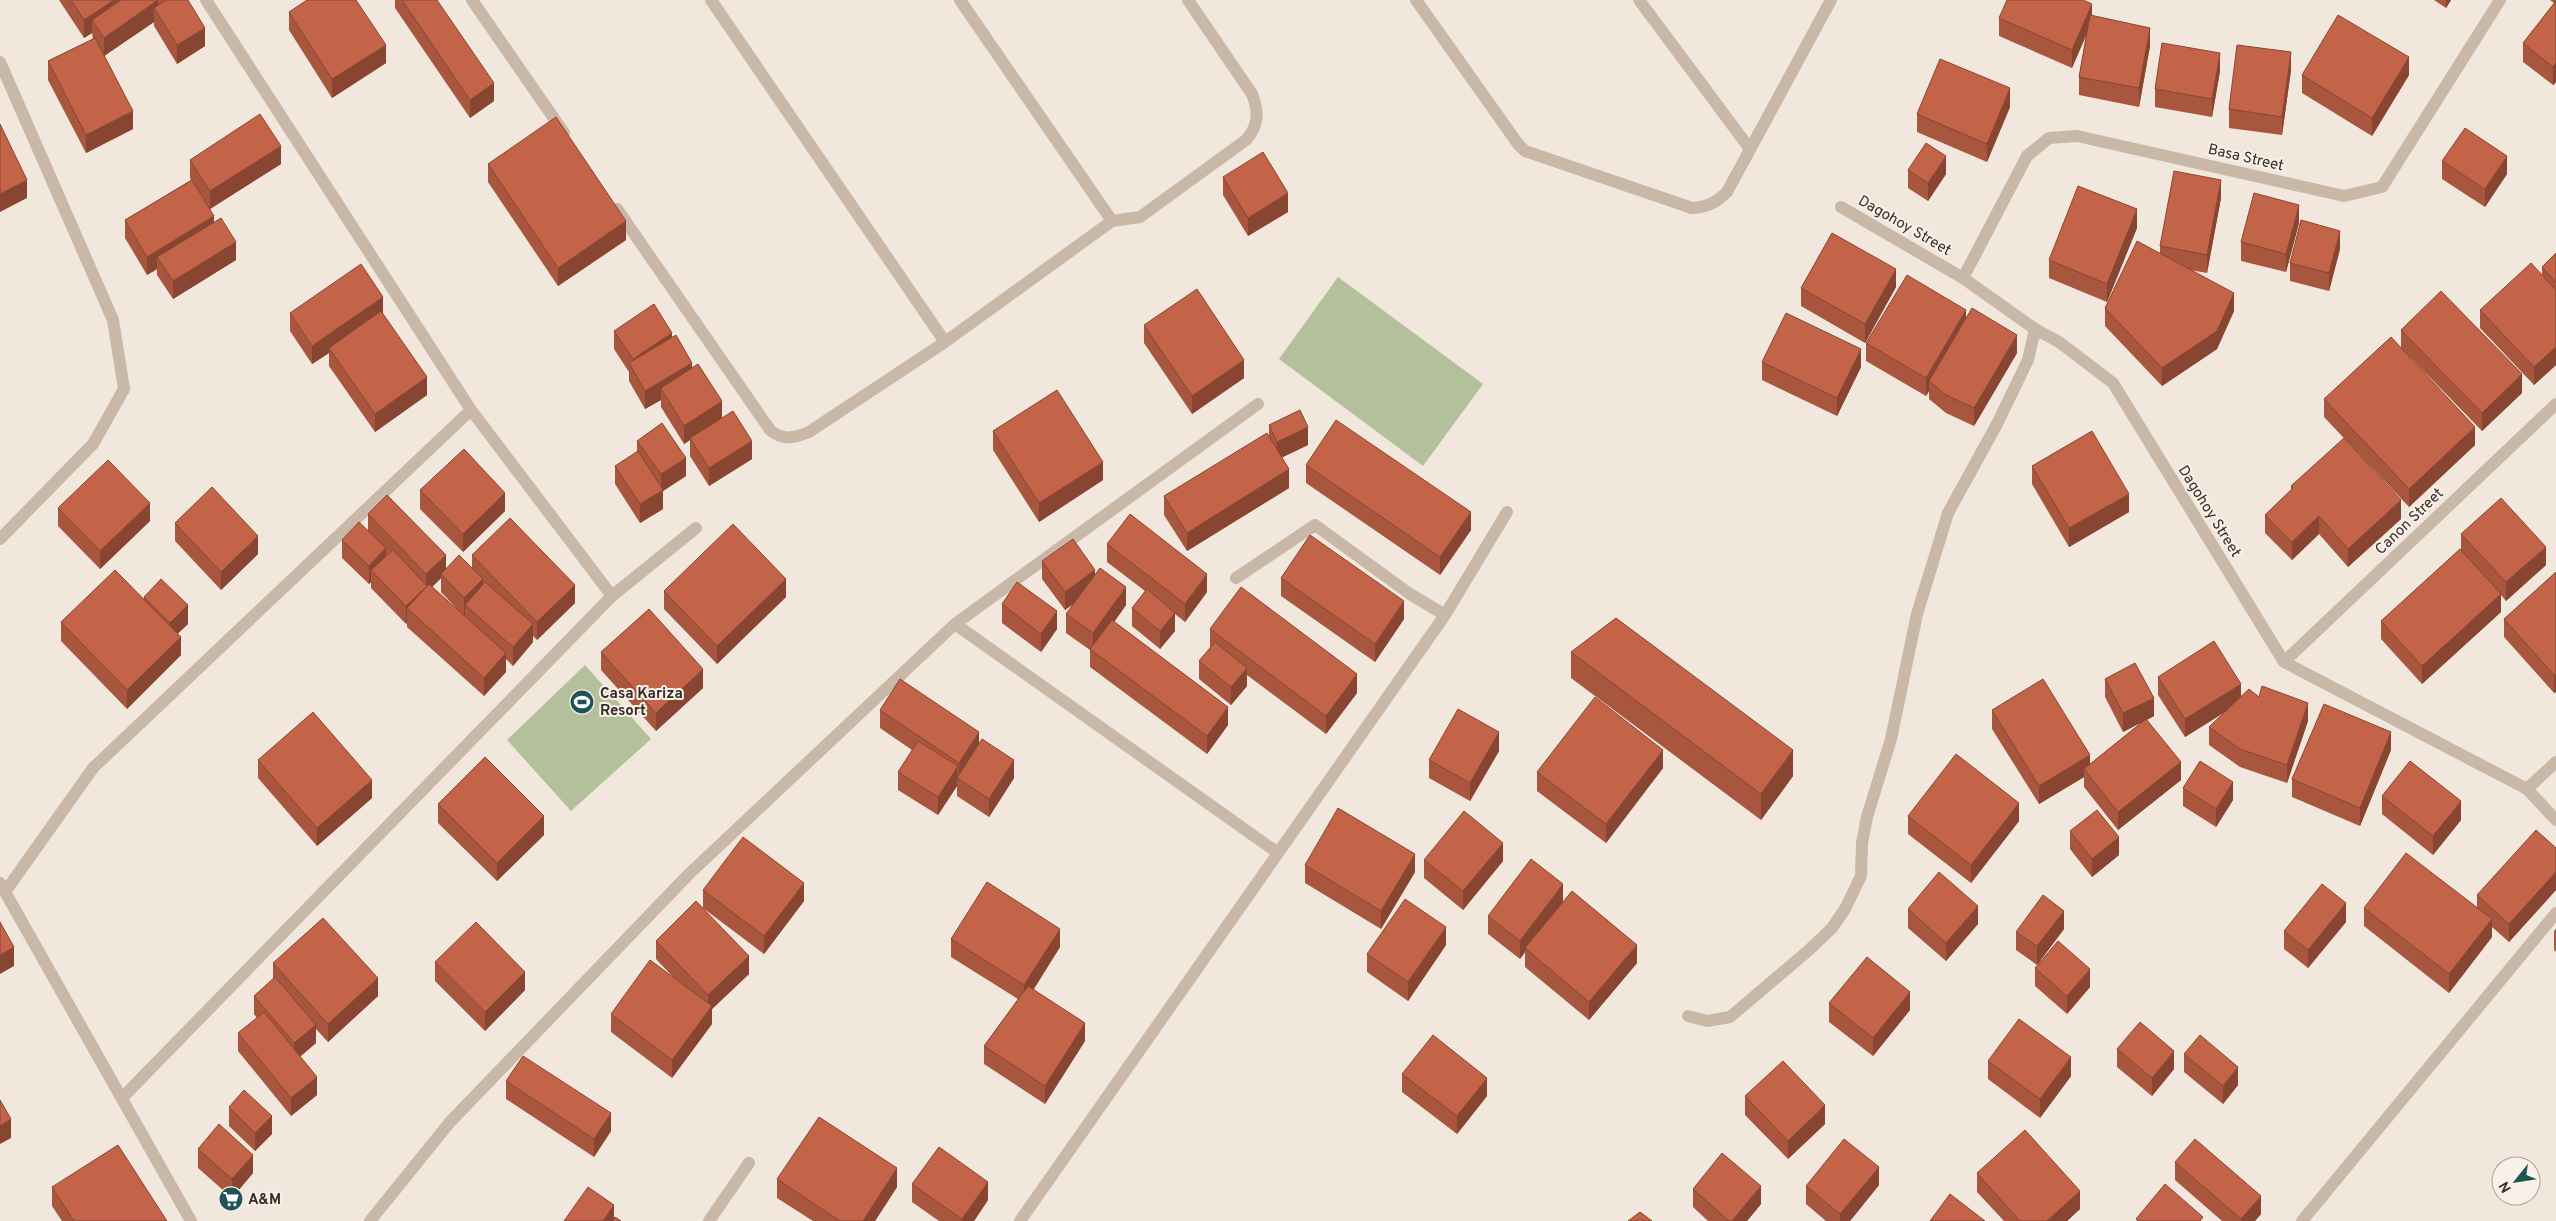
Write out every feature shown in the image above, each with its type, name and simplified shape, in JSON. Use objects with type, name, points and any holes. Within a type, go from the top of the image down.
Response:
[{"type":"street","points":[[206,0],[471,410],[612,596]]},
{"type":"street","points":[[472,0],[573,146]]},
{"type":"street","points":[[711,0],[946,342]]},
{"type":"street","points":[[960,0],[1112,221]]},
{"type":"street","points":[[607,195],[770,430],[778,437],[788,439],[809,432],[946,342],[1112,221],[1140,217],[1246,140],[1253,132],[1258,108],[1252,94],[1188,0]]},
{"type":"street","points":[[1416,0],[1518,144],[1534,155],[1692,208],[1705,207],[1722,197],[1831,0]]},
{"type":"street","points":[[1639,0],[1750,149]]},
{"type":"street","name":"Basa Street","points":[[1963,278],[2027,156],[2049,138],[2077,136],[2344,196],[2382,187],[2500,0]]},
{"type":"street","points":[[0,62],[114,320],[124,389],[94,444],[0,539]]},
{"type":"street","name":"Dagohoy Street","points":[[1841,207],[1963,278],[2034,329],[2058,342],[2113,383],[2284,662]]},
{"type":"street","points":[[1688,1016],[1707,1022],[1730,1017],[1809,950],[1832,928],[1845,909],[1861,876],[1862,843],[1867,817],[1891,739],[1917,614],[1948,513],[1997,424],[2028,360],[2034,329]]},
{"type":"street","points":[[370,1221],[450,1122],[682,881],[954,624],[1258,404]]},
{"type":"street","name":"Canon Street","points":[[2284,662],[2556,404]]},
{"type":"street","points":[[191,1221],[3,888],[93,768],[471,410]]},
{"type":"street","points":[[1020,1221],[1445,615],[1507,512]]},
{"type":"street","points":[[1236,578],[1315,525],[1410,594],[1445,615]]},
{"type":"street","points":[[122,1098],[612,596],[696,528]]},
{"type":"street","points":[[954,624],[1278,853]]},
{"type":"street","points":[[2284,662],[2527,789],[2556,820]]},
{"type":"street","points":[[2527,789],[2556,762]]},
{"type":"street","points":[[2302,1221],[2556,913]]},
{"type":"street","points":[[709,1221],[749,1163]]},
{"type":"green space","points":[[1338,277],[1483,384],[1423,466],[1279,359]]},
{"type":"green space","name":"Casa Kariza Resort","points":[[585,665],[651,739],[571,811],[507,740]]},
{"type":"building","points":[[71,0],[114,0],[84,20]]},
{"type":"building","points":[[121,0],[158,0],[104,38],[92,20]]},
{"type":"building","points":[[166,0],[188,0],[205,28],[177,45],[154,8]]},
{"type":"building","points":[[307,0],[356,0],[386,45],[332,79],[289,12]]},
{"type":"building","points":[[402,0],[437,0],[494,83],[470,100]]},
{"type":"building","points":[[2007,0],[2083,0],[2092,4],[2072,50],[1999,18]]},
{"type":"building","points":[[2556,1],[2556,63],[2553,67],[2523,43]]},
{"type":"building","points":[[2090,15],[2150,28],[2139,88],[2079,77]]},
{"type":"building","points":[[2338,15],[2409,57],[2372,118],[2302,75]]},
{"type":"building","points":[[95,38],[133,111],[86,135],[48,61]]},
{"type":"building","points":[[2162,43],[2220,53],[2212,99],[2155,89]]},
{"type":"building","points":[[2237,45],[2291,52],[2282,117],[2229,109]]},
{"type":"building","points":[[1940,59],[2010,88],[1987,144],[1917,114]]},
{"type":"building","points":[[260,114],[281,146],[210,191],[190,160]]},
{"type":"building","points":[[556,117],[626,221],[558,268],[488,164]]},
{"type":"building","points":[[0,124],[27,180],[0,194]]},
{"type":"building","points":[[2465,128],[2507,156],[2485,189],[2442,161]]},
{"type":"building","points":[[1926,143],[1946,156],[1928,183],[1908,170]]},
{"type":"building","points":[[1263,152],[1288,193],[1248,218],[1223,177]]},
{"type":"building","points":[[2174,171],[2221,180],[2207,255],[2160,246]]},
{"type":"building","points":[[192,180],[214,216],[147,257],[125,220]]},
{"type":"building","points":[[2078,186],[2137,209],[2107,284],[2049,260]]},
{"type":"building","points":[[2254,193],[2299,205],[2286,254],[2241,242]]},
{"type":"building","points":[[221,218],[236,242],[173,281],[157,257]]},
{"type":"building","points":[[2301,220],[2340,231],[2329,273],[2290,263]]},
{"type":"building","points":[[1832,233],[1896,269],[1865,324],[1801,288]]},
{"type":"building","points":[[2137,241],[2234,293],[2217,331],[2162,368],[2105,308]]},
{"type":"building","points":[[2556,253],[2556,282],[2542,267]]},
{"type":"building","points":[[2531,263],[2556,290],[2556,347],[2534,367],[2480,310]]},
{"type":"building","points":[[361,264],[383,297],[312,346],[290,313]]},
{"type":"building","points":[[1907,275],[1966,310],[1926,378],[1866,343]]},
{"type":"building","points":[[1197,289],[1244,360],[1192,396],[1144,325]]},
{"type":"building","points":[[2441,291],[2522,374],[2482,413],[2401,330]]},
{"type":"building","points":[[654,304],[672,333],[633,359],[614,331]]},
{"type":"building","points":[[1972,308],[2017,335],[1974,408],[1946,395],[1929,381]]},
{"type":"building","points":[[381,311],[427,377],[375,414],[329,348]]},
{"type":"building","points":[[1786,313],[1861,349],[1837,398],[1762,362]]},
{"type":"building","points":[[676,335],[692,363],[645,391],[629,363]]},
{"type":"building","points":[[2391,337],[2475,427],[2409,489],[2324,399]]},
{"type":"building","points":[[698,364],[722,401],[684,426],[661,388]]},
{"type":"building","points":[[1057,390],[1103,462],[1039,503],[993,431]]},
{"type":"building","points":[[1300,410],[1308,427],[1277,442],[1269,425]]},
{"type":"building","points":[[733,411],[752,441],[709,468],[690,438]]},
{"type":"building","points":[[1336,420],[1471,512],[1440,557],[1306,465]]},
{"type":"building","points":[[662,423],[686,458],[661,474],[637,441]]},
{"type":"building","points":[[2092,431],[2129,494],[2069,528],[2032,466]]},
{"type":"building","points":[[1267,433],[1289,469],[1187,533],[1164,496]]},
{"type":"building","points":[[2344,438],[2401,500],[2348,549],[2319,516],[2292,542],[2265,515],[2293,488],[2291,486]]},
{"type":"building","points":[[464,449],[505,493],[463,534],[420,490]]},
{"type":"building","points":[[638,451],[663,490],[640,504],[615,466]]},
{"type":"building","points":[[108,460],[150,503],[100,551],[58,508]]},
{"type":"building","points":[[212,487],[258,536],[221,572],[175,523]]},
{"type":"building","points":[[387,495],[446,555],[426,574],[368,514]]},
{"type":"building","points":[[2501,498],[2546,547],[2506,582],[2461,534]]},
{"type":"building","points":[[1130,514],[1207,574],[1185,604],[1107,544]]},
{"type":"building","points":[[510,518],[575,585],[537,622],[472,555]]},
{"type":"building","points":[[359,522],[386,548],[369,566],[342,540]]},
{"type":"building","points":[[733,524],[786,579],[717,646],[664,591]]},
{"type":"building","points":[[1310,535],[1404,601],[1375,644],[1281,578]]},
{"type":"building","points":[[1073,539],[1095,570],[1065,592],[1042,561]]},
{"type":"building","points":[[2460,549],[2501,594],[2422,666],[2381,621]]},
{"type":"building","points":[[393,550],[427,586],[406,606],[371,570]]},
{"type":"building","points":[[459,555],[483,579],[464,598],[441,574]]},
{"type":"building","points":[[1100,568],[1126,587],[1093,633],[1066,614]]},
{"type":"building","points":[[115,570],[181,637],[127,690],[61,622]]},
{"type":"building","points":[[2556,572],[2556,674],[2554,675],[2504,619]]},
{"type":"building","points":[[161,579],[188,605],[170,623],[144,597]]},
{"type":"building","points":[[485,582],[533,624],[513,647],[465,605]]},
{"type":"building","points":[[1017,582],[1057,611],[1041,634],[1002,604]]},
{"type":"building","points":[[429,584],[506,653],[484,678],[407,608]]},
{"type":"building","points":[[1241,587],[1357,674],[1326,716],[1210,629]]},
{"type":"building","points":[[1147,589],[1175,613],[1160,631],[1132,608]]},
{"type":"building","points":[[649,609],[703,669],[656,713],[601,652]]},
{"type":"building","points":[[1616,618],[1793,750],[1761,794],[1571,652]]},
{"type":"building","points":[[1112,620],[1228,707],[1207,736],[1090,649]]},
{"type":"building","points":[[2214,641],[2241,684],[2185,719],[2158,677]]},
{"type":"building","points":[[1215,642],[1247,668],[1231,687],[1199,661]]},
{"type":"building","points":[[2135,663],[2154,698],[2123,713],[2105,679]]},
{"type":"building","points":[[900,679],[979,732],[959,763],[880,710]]},
{"type":"building","points":[[2043,679],[2090,755],[2039,786],[1992,710]]},
{"type":"building","points":[[2262,686],[2308,703],[2287,765],[2240,749],[2209,727],[2249,689],[2259,697]]},
{"type":"building","points":[[1595,697],[1663,750],[1606,824],[1537,772]]},
{"type":"building","points":[[2324,704],[2391,732],[2360,808],[2292,779]]},
{"type":"building","points":[[1458,709],[1499,732],[1470,783],[1429,760]]},
{"type":"building","points":[[313,712],[372,780],[317,828],[258,760]]},
{"type":"building","points":[[2146,719],[2181,762],[2118,812],[2084,769]]},
{"type":"building","points":[[982,739],[1014,760],[989,799],[957,778]]},
{"type":"building","points":[[918,741],[958,766],[938,797],[898,772]]},
{"type":"building","points":[[1956,754],[2019,803],[1971,865],[1908,816]]},
{"type":"building","points":[[485,757],[544,816],[497,863],[438,804]]},
{"type":"building","points":[[2200,761],[2233,782],[2216,809],[2183,788]]},
{"type":"building","points":[[2410,761],[2461,801],[2433,836],[2382,796]]},
{"type":"building","points":[[1338,808],[1415,854],[1381,911],[1305,865]]},
{"type":"building","points":[[2097,810],[2119,837],[2092,859],[2070,831]]},
{"type":"building","points":[[1464,811],[1503,843],[1463,891],[1424,860]]},
{"type":"building","points":[[2536,830],[2556,848],[2556,872],[2509,924],[2477,895]]},
{"type":"building","points":[[743,837],[804,883],[764,936],[703,890]]},
{"type":"building","points":[[2406,853],[2492,919],[2449,974],[2364,908]]},
{"type":"building","points":[[1531,859],[1563,884],[1520,941],[1488,916]]},
{"type":"building","points":[[1939,872],[1978,906],[1946,943],[1908,909]]},
{"type":"building","points":[[987,882],[1060,929],[1024,985],[951,939]]},
{"type":"building","points":[[2322,884],[2346,903],[2308,950],[2284,931]]},
{"type":"building","points":[[1572,891],[1637,945],[1589,1002],[1525,948]]},
{"type":"building","points":[[2043,895],[2064,911],[2037,946],[2016,932]]},
{"type":"building","points":[[1405,899],[1446,927],[1408,982],[1367,954]]},
{"type":"building","points":[[696,901],[749,956],[708,995],[656,941]]},
{"type":"building","points":[[323,918],[378,978],[328,1024],[273,963]]},
{"type":"building","points":[[0,922],[14,947],[0,955]]},
{"type":"building","points":[[476,922],[525,972],[485,1012],[435,962]]},
{"type":"building","points":[[2058,941],[2090,969],[2067,996],[2035,968]]},
{"type":"building","points":[[1867,957],[1910,992],[1873,1038],[1829,1003]]},
{"type":"building","points":[[650,960],[712,1006],[672,1060],[611,1014]]},
{"type":"building","points":[[275,977],[316,1025],[294,1043],[254,996]]},
{"type":"building","points":[[1028,986],[1085,1023],[1045,1086],[984,1046]]},
{"type":"building","points":[[264,1012],[317,1077],[291,1098],[238,1033]]},
{"type":"building","points":[[2019,1019],[2071,1057],[2040,1099],[1988,1061]]},
{"type":"building","points":[[2140,1022],[2174,1051],[2152,1078],[2117,1049]]},
{"type":"building","points":[[1433,1035],[1487,1078],[1457,1116],[1402,1074]]},
{"type":"building","points":[[2200,1035],[2238,1067],[2223,1086],[2184,1054]]},
{"type":"building","points":[[523,1056],[611,1113],[594,1139],[506,1081]]},
{"type":"building","points":[[1783,1061],[1825,1105],[1788,1141],[1745,1096]]},
{"type":"building","points":[[244,1090],[272,1116],[255,1133],[229,1107]]},
{"type":"building","points":[[0,1100],[11,1119],[0,1126]]},
{"type":"building","points":[[819,1117],[897,1168],[863,1221],[840,1221],[777,1179]]},
{"type":"building","points":[[219,1124],[253,1155],[232,1179],[198,1149]]},
{"type":"building","points":[[2025,1130],[2080,1191],[2047,1221],[2020,1221],[1977,1173]]},
{"type":"building","points":[[1844,1139],[1879,1167],[1840,1214],[1806,1186]]},
{"type":"building","points":[[2195,1139],[2261,1196],[2241,1219],[2175,1162]]},
{"type":"building","points":[[118,1145],[167,1221],[74,1221],[52,1187]]},
{"type":"building","points":[[939,1147],[988,1182],[962,1219],[912,1184]]},
{"type":"building","points":[[1722,1153],[1761,1186],[1732,1221],[1729,1221],[1693,1189]]},
{"type":"building","points":[[2165,1184],[2203,1217],[2200,1221],[2138,1221],[2136,1219]]},
{"type":"building","points":[[588,1187],[614,1205],[603,1221],[564,1221]]},
{"type":"building","points":[[1950,1194],[1985,1221],[1930,1221]]},
{"type":"building","points":[[1640,1212],[1652,1221],[1628,1221]]},
{"type":"building","points":[[615,1217],[621,1221],[612,1221]]},
{"type":"place","name":"Casa Kariza Resort","points":[[582,702]]},
{"type":"place","name":"A&M","points":[[231,1199]]}]
